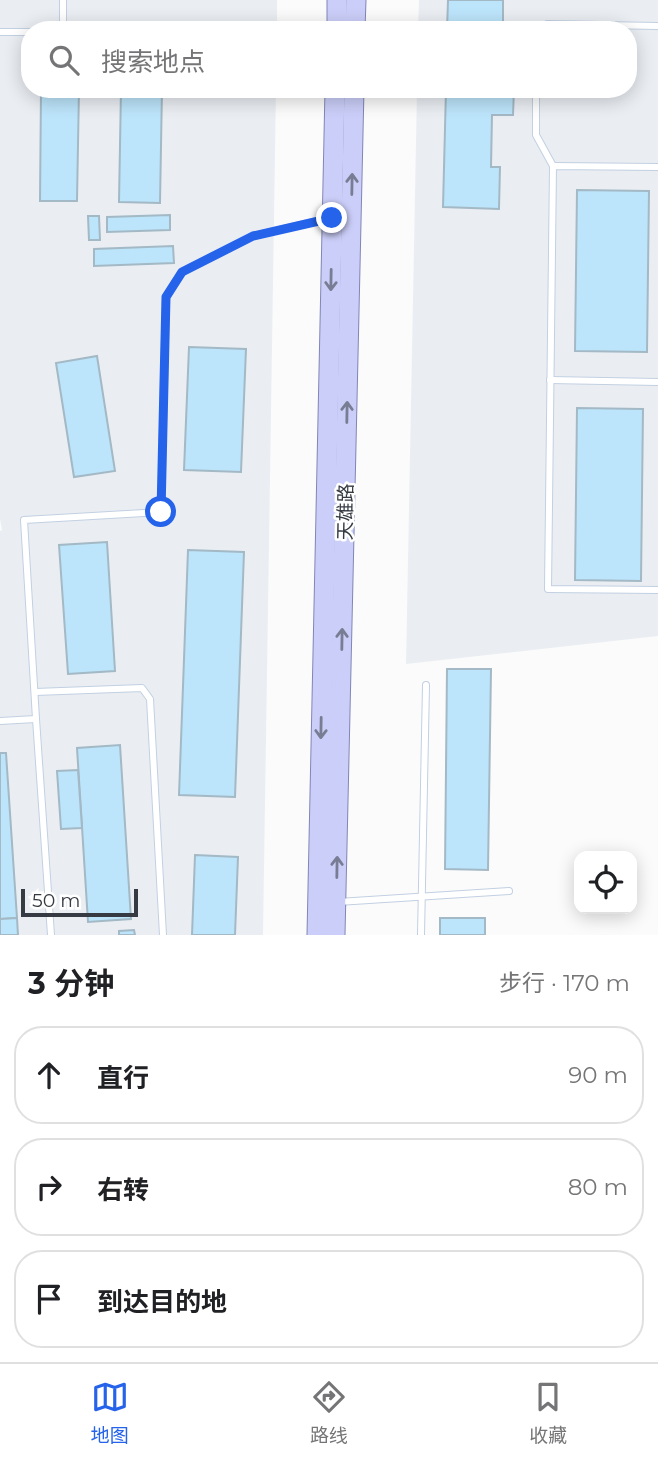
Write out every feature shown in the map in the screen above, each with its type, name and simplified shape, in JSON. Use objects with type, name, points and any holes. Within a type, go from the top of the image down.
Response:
[{"type":"main road","points":[[337,0],[337,21]]},
{"type":"main road","points":[[355,21],[356,0]]},
{"type":"main road","name":"天雄路","points":[[317,935],[335,98]]},
{"type":"main road","name":"天雄路","points":[[335,935],[354,98]]},
{"type":"lane","points":[[62,21],[63,0]]},
{"type":"lane","points":[[637,26],[658,26]]},
{"type":"lane","points":[[0,32],[21,33]]},
{"type":"lane","points":[[536,98],[536,135],[553,166],[548,589],[658,590]]},
{"type":"lane","points":[[553,166],[658,167]]},
{"type":"lane","points":[[51,935],[24,520],[161,512],[166,297],[182,272],[253,236],[332,218]]},
{"type":"lane","points":[[550,380],[658,382]]},
{"type":"lane","points":[[421,935],[426,685]]},
{"type":"lane","points":[[35,692],[142,688],[150,699],[163,935]]},
{"type":"lane","points":[[0,721],[36,719]]},
{"type":"lane","points":[[336,902],[509,891]]},
{"type":"shaded area","points":[[0,0],[277,0],[277,21],[21,21],[21,98],[276,98],[263,935],[0,935]]},
{"type":"shaded area","points":[[419,0],[658,0],[658,636],[406,664],[417,98],[637,98],[637,21],[418,21]]},
{"type":"building","points":[[448,0],[503,0],[503,21],[447,21]]},
{"type":"building","points":[[41,98],[79,98],[77,201],[40,201]]},
{"type":"building","points":[[121,98],[162,98],[160,203],[119,202]]},
{"type":"building","points":[[446,98],[514,98],[513,115],[492,115],[491,167],[500,167],[499,209],[443,207]]},
{"type":"building","points":[[577,190],[649,191],[647,352],[575,351]]},
{"type":"building","points":[[170,215],[170,230],[107,232],[107,217]]},
{"type":"building","points":[[88,216],[99,216],[100,240],[89,240]]},
{"type":"building","points":[[173,246],[174,263],[94,266],[94,249]]},
{"type":"building","points":[[189,347],[246,349],[241,472],[184,470]]},
{"type":"building","points":[[97,356],[115,471],[74,477],[56,363]]},
{"type":"building","points":[[577,408],[643,409],[641,581],[575,580]]},
{"type":"building","points":[[107,542],[115,671],[68,674],[59,545]]},
{"type":"building","points":[[188,550],[244,552],[235,797],[179,795]]},
{"type":"building","points":[[447,669],[491,669],[488,870],[445,869]]},
{"type":"building","points":[[120,745],[131,919],[88,922],[77,748]]},
{"type":"building","points":[[0,753],[6,753],[17,918],[0,919]]},
{"type":"building","points":[[78,770],[82,828],[61,829],[57,771]]},
{"type":"building","points":[[195,855],[238,857],[235,935],[192,935]]},
{"type":"building","points":[[17,918],[18,935],[0,935],[0,919]]},
{"type":"building","points":[[440,918],[485,918],[485,935],[440,935]]},
{"type":"building","points":[[134,930],[135,935],[119,935],[119,931]]},
{"type":"route","points":[[161,512],[166,297],[182,272],[253,236],[332,218]]}]
